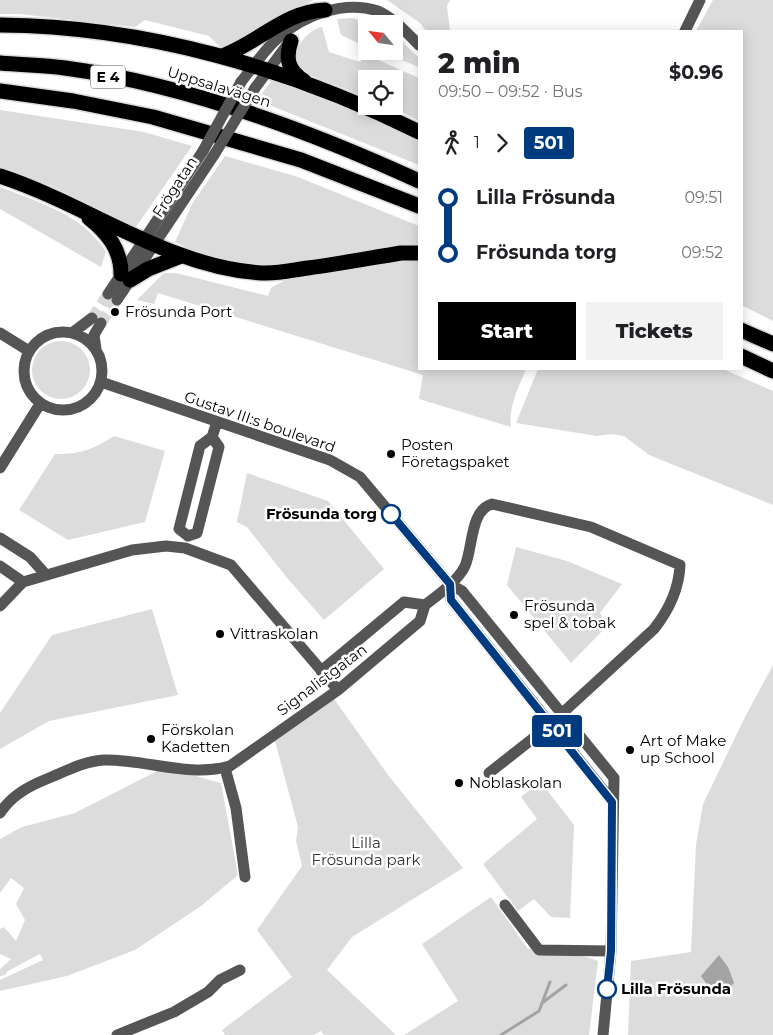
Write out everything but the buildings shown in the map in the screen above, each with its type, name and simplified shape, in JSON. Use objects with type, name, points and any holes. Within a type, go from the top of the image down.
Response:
[{"type":"highway","points":[[222,56],[244,46],[288,19],[308,11],[325,10]]},
{"type":"highway","points":[[0,25],[82,30],[156,41],[222,56],[372,109],[418,132]]},
{"type":"highway","points":[[291,41],[287,58],[289,67],[294,74],[314,88]]},
{"type":"highway","name":"Uppsalavägen","points":[[0,63],[64,68],[161,87],[287,127],[418,181]]},
{"type":"highway","name":"E 4","points":[[0,91],[74,101],[153,117],[301,160],[418,206]]},
{"type":"highway","points":[[0,176],[74,206],[181,256],[215,266],[264,273],[418,252]]},
{"type":"highway","points":[[74,206],[98,224],[110,238],[121,260],[126,277],[181,256]]},
{"type":"highway","points":[[743,331],[773,344]]},
{"type":"highway","points":[[743,357],[773,371]]},
{"type":"street","points":[[685,30],[700,0]]},
{"type":"street","points":[[261,69],[291,41],[297,32],[319,17],[344,7]]},
{"type":"street","points":[[261,69],[279,37],[311,16],[325,10],[344,7],[378,12],[396,22],[418,45]]},
{"type":"street","name":"Frögatan","points":[[208,153],[241,82],[261,69]]},
{"type":"street","name":"Frögatan","points":[[112,297],[151,242],[208,153],[256,88],[261,69]]},
{"type":"street","points":[[72,333],[96,321],[94,335],[96,349],[102,364],[101,382],[91,399],[84,405],[69,411],[53,410],[40,404],[29,392],[24,382],[23,365],[29,351],[37,341],[48,334],[72,333],[83,337],[96,349]]},
{"type":"street","points":[[0,333],[29,351]]},
{"type":"street","name":"Gustav III:s boulevard","points":[[101,382],[330,460],[360,478],[450,584],[462,591],[614,778],[612,802],[611,951],[603,1035]]},
{"type":"street","points":[[0,468],[40,404]]},
{"type":"street","points":[[188,536],[179,528],[200,446],[212,437],[217,422]]},
{"type":"street","points":[[188,536],[197,533],[219,447],[212,437]]},
{"type":"street","name":"Signalistgatan","points":[[225,768],[338,690],[420,621],[425,605],[450,584],[464,567],[479,514],[484,506],[492,504],[591,527],[680,565],[680,584],[654,629],[562,714]]},
{"type":"street","points":[[185,548],[188,536]]},
{"type":"street","points":[[0,538],[30,557],[46,575]]},
{"type":"street","points":[[0,606],[23,582],[132,550],[166,546],[185,548],[231,565],[338,690]]},
{"type":"street","points":[[0,566],[23,582]]},
{"type":"street","name":"Gustav III:s boulevard","points":[[450,584],[451,600],[612,802]]},
{"type":"street","name":"Signalistgatan","points":[[322,671],[404,602],[425,605]]},
{"type":"street","points":[[489,773],[562,714]]},
{"type":"street","points":[[0,813],[9,800],[33,784],[82,764],[104,760],[212,771],[225,768],[236,808],[245,877]]},
{"type":"street","points":[[504,905],[539,950],[611,951]]},
{"type":"street","points":[[117,1035],[174,1012],[208,992],[220,980],[240,970]]},
{"type":"green space","points":[[0,0],[313,0],[229,49],[220,47],[209,36],[145,20],[135,27],[19,14],[0,14]]},
{"type":"green space","points":[[387,0],[450,0],[447,6],[450,30],[425,30],[420,23]]},
{"type":"green space","points":[[713,0],[773,0],[773,321],[743,306],[743,30],[697,30]]},
{"type":"green space","points":[[337,19],[358,20],[358,43],[341,35]]},
{"type":"green space","points":[[322,27],[329,52],[360,62],[362,60],[378,60],[401,70],[358,70],[358,94],[305,73],[297,64],[298,47],[311,32]]},
{"type":"green space","points":[[403,43],[418,57],[418,67],[401,60],[403,60]]},
{"type":"green space","points":[[403,71],[418,78],[418,120],[403,113]]},
{"type":"green space","points":[[272,80],[358,112],[358,115],[366,115],[380,120],[418,139],[418,165],[257,100]]},
{"type":"green space","points":[[0,110],[144,132],[192,146],[136,227],[51,186],[0,169]]},
{"type":"green space","points":[[225,156],[298,177],[418,226],[418,246],[282,265],[244,265],[196,252],[175,242],[192,204]]},
{"type":"green space","points":[[0,187],[59,211],[86,228],[106,252],[101,267],[0,209]]},
{"type":"green space","points":[[412,259],[418,260],[418,370],[526,370],[517,390],[511,412],[511,427],[419,399],[423,375],[158,293],[154,304],[137,300],[164,273],[176,273],[268,296],[271,288],[285,280]]},
{"type":"green space","points":[[55,341],[67,341],[82,349],[90,364],[90,376],[82,391],[67,399],[55,399],[40,391],[32,376],[32,364],[40,349]]},
{"type":"green space","points":[[538,370],[725,370],[773,391],[773,505],[649,455],[624,436],[612,434],[597,436],[516,423]]},
{"type":"green space","points":[[114,436],[165,451],[145,522],[68,540],[19,510],[55,454],[86,450]]},
{"type":"green space","points":[[247,473],[328,501],[384,569],[324,620],[288,579],[247,527],[237,522]]},
{"type":"green space","points":[[516,547],[567,561],[622,584],[600,613],[608,625],[571,663],[507,585]]},
{"type":"green space","points":[[152,609],[178,695],[49,721],[0,749],[0,713],[52,635]]},
{"type":"green space","points":[[773,665],[773,1035],[628,1035],[631,961],[691,952],[696,845],[703,804],[745,717]]},
{"type":"green space","name":"Lilla Frösunda park","points":[[332,696],[388,775],[463,868],[352,937],[327,970],[396,1035],[324,1035],[321,1031],[314,1035],[225,1035],[222,1030],[292,977],[257,930],[302,866],[296,841],[298,827],[275,741]]},
{"type":"green space","points":[[159,770],[185,773],[221,783],[238,875],[201,906],[135,950],[67,976],[0,991],[0,980],[43,960],[40,954],[8,971],[5,975],[0,976],[0,969],[11,959],[0,954],[0,929],[4,927],[16,941],[25,920],[16,904],[24,888],[11,878],[0,893],[0,839],[22,827],[75,813]]},
{"type":"green space","points":[[540,781],[574,825],[570,918],[551,917],[534,899],[518,911],[483,864],[537,819],[521,797]]},
{"type":"green space","points":[[491,897],[528,949],[587,957],[598,961],[589,1035],[404,1035],[458,1001],[422,944]]},
{"type":"shaded area","points":[[719,955],[728,967],[734,983],[727,991],[715,996],[701,976]]},
{"type":"waterway","points":[[501,1035],[539,1011],[550,982]]},
{"type":"waterway","points":[[542,1003],[566,985]]},
{"type":"tunnel","points":[[92,318],[108,294]]},
{"type":"tunnel","points":[[101,323],[117,300]]},
{"type":"bus line","name":"501","points":[[391,514],[450,584],[451,600],[612,802],[611,951],[607,989]]},
{"type":"place","name":"Frösunda Port","points":[[115,312]]},
{"type":"place","name":"Posten Företagspaket","points":[[391,454]]},
{"type":"place","name":"Frösunda torg","points":[[391,514]]},
{"type":"place","name":"Frösunda spel & tobak","points":[[514,615]]},
{"type":"place","name":"Vittraskolan","points":[[220,634]]},
{"type":"place","name":"Förskolan Kadetten","points":[[151,739]]},
{"type":"place","name":"Art of Make up School","points":[[630,750]]},
{"type":"place","name":"Noblaskolan","points":[[459,783]]},
{"type":"place","name":"Lilla Frösunda","points":[[607,989]]}]
